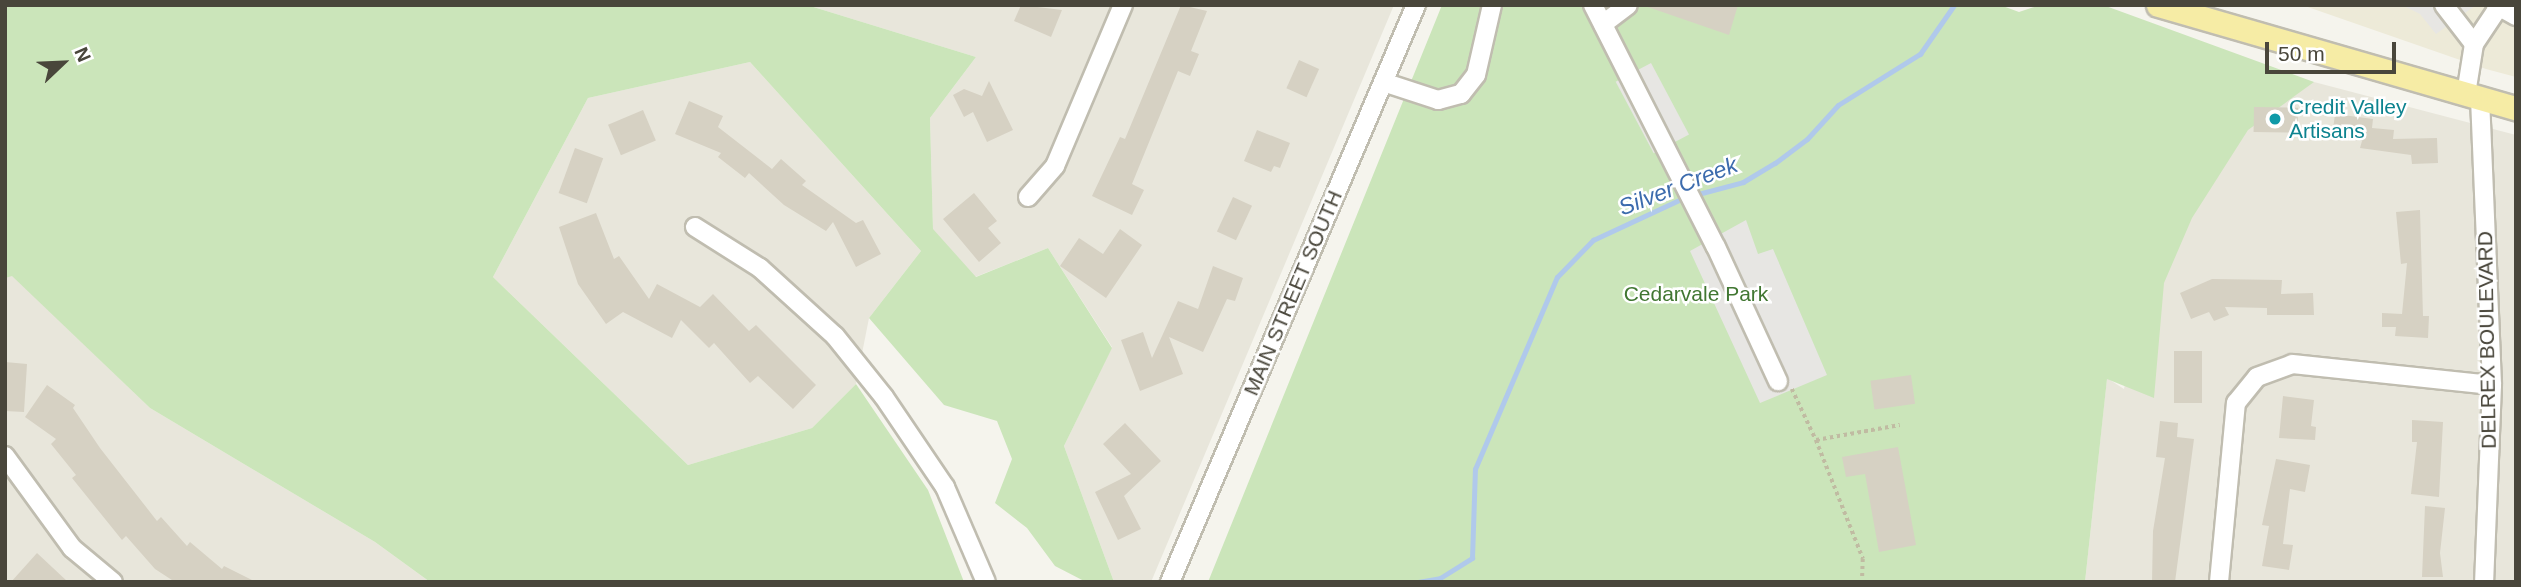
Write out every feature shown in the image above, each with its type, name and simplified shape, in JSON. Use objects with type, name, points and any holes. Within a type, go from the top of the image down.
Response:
[{"type":"main road","points":[[2158,5],[2516,108]]},
{"type":"street","points":[[1028,197],[1055,166],[1123,5]]},
{"type":"street","name":"MAIN STREET SOUTH","points":[[1170,582],[1416,5]]},
{"type":"street","points":[[1383,82],[1438,100],[1461,94],[1476,75],[1492,5]]},
{"type":"street","points":[[1593,5],[1782,379]]},
{"type":"street","points":[[1602,24],[1628,5]]},
{"type":"street","points":[[2444,5],[2474,44],[2497,6],[2516,16]]},
{"type":"street","name":"DELREX BOULEVARD","points":[[2474,44],[2473,96],[2492,385],[2484,582]]},
{"type":"street","points":[[695,227],[760,268],[835,337],[884,397],[945,487],[986,582]]},
{"type":"street","points":[[2219,582],[2236,403],[2258,377],[2292,363],[2492,385]]},
{"type":"street","points":[[5,456],[72,548],[113,582]]},
{"type":"path","points":[[1782,379],[1816,440],[1863,559],[1862,582]]},
{"type":"path","points":[[1816,440],[1900,425]]},
{"type":"shaded area","points":[[807,5],[1394,5],[1151,582],[1114,582],[1064,446],[1112,347],[1048,248],[975,277],[933,230],[930,118],[976,57]]},
{"type":"shaded area","points":[[2302,5],[2516,5],[2516,77],[2486,69]]},
{"type":"shaded area","points":[[2402,5],[2476,5],[2436,34],[2420,14]]},
{"type":"shaded area","points":[[750,62],[921,251],[869,318],[856,384],[812,428],[688,465],[493,277],[588,98]]},
{"type":"shaded area","points":[[1651,63],[1689,135],[1654,153],[1616,82]]},
{"type":"shaded area","points":[[2184,64],[2314,82],[2516,135],[2516,582],[2085,582],[2107,378],[2124,389]]},
{"type":"shaded area","points":[[1746,220],[1758,254],[1773,249],[1827,375],[1760,403],[1690,251]]},
{"type":"shaded area","points":[[12,275],[150,408],[375,542],[430,582],[5,582],[5,278]]},
{"type":"green space","points":[[5,5],[807,5],[976,57],[930,118],[933,229],[976,277],[1048,248],[1112,348],[1064,446],[1114,582],[1086,582],[1055,566],[1027,528],[995,503],[1012,459],[997,421],[944,405],[869,318],[921,251],[750,62],[588,98],[493,277],[688,465],[812,428],[856,384],[928,490],[964,582],[430,582],[375,542],[150,408],[12,276],[5,278]]},
{"type":"green space","name":"Cedarvale Park","points":[[1442,5],[2000,5],[2019,12],[2040,5],[2103,5],[2314,82],[2248,130],[2192,218],[2164,283],[2154,398],[2107,379],[2085,582],[1208,582]]},
{"type":"building","points":[[1021,5],[1062,10],[1051,37],[1014,21]]},
{"type":"building","points":[[1181,5],[1207,11],[1191,51],[1199,54],[1190,76],[1178,71],[1132,184],[1144,190],[1132,215],[1092,196],[1120,137],[1125,139]]},
{"type":"building","points":[[1642,5],[1738,5],[1729,35]]},
{"type":"building","points":[[1299,60],[1319,69],[1306,97],[1286,88]]},
{"type":"building","points":[[989,81],[1013,130],[987,142],[973,112],[964,117],[953,95],[964,89],[982,96]]},
{"type":"building","points":[[689,101],[723,116],[718,127],[772,169],[781,159],[806,181],[802,185],[856,223],[863,220],[881,254],[856,267],[833,222],[826,231],[784,205],[749,173],[745,178],[718,157],[721,153],[675,134]]},
{"type":"building","points":[[2254,107],[2298,108],[2298,133],[2254,132]]},
{"type":"building","points":[[643,110],[656,140],[621,155],[608,125]]},
{"type":"building","points":[[2335,114],[2373,119],[2372,128],[2394,130],[2393,139],[2437,138],[2438,163],[2412,164],[2411,155],[2360,148],[2362,141],[2332,137]]},
{"type":"building","points":[[1257,130],[1290,143],[1280,168],[1274,166],[1271,172],[1244,161]]},
{"type":"building","points":[[575,148],[603,158],[587,203],[559,193]]},
{"type":"building","points":[[974,193],[997,221],[988,228],[1001,243],[979,262],[943,219]]},
{"type":"building","points":[[1233,197],[1252,206],[1236,240],[1217,231]]},
{"type":"building","points":[[2420,210],[2423,316],[2429,316],[2428,338],[2395,336],[2396,327],[2382,327],[2382,313],[2402,314],[2407,263],[2401,264],[2396,212]]},
{"type":"building","points":[[596,213],[614,259],[619,256],[649,299],[657,284],[700,307],[713,294],[749,331],[756,325],[816,385],[793,409],[758,376],[750,383],[714,343],[709,348],[681,320],[672,338],[623,312],[606,324],[578,284],[559,227]]},
{"type":"building","points":[[1120,229],[1142,245],[1106,298],[1060,266],[1079,238],[1103,254]]},
{"type":"building","points":[[1213,266],[1243,278],[1235,301],[1227,299],[1203,352],[1169,337],[1183,374],[1140,391],[1121,340],[1143,332],[1152,358],[1178,301],[1198,309]]},
{"type":"building","points":[[2212,279],[2282,280],[2281,294],[2313,293],[2314,315],[2267,315],[2267,308],[2225,307],[2229,315],[2214,321],[2209,312],[2191,319],[2180,293]]},
{"type":"building","points":[[2174,351],[2202,351],[2202,403],[2174,403]]},
{"type":"building","points":[[5,362],[27,364],[24,412],[5,411]]},
{"type":"building","points":[[1911,375],[1915,404],[1874,409],[1870,381]]},
{"type":"building","points":[[47,385],[75,405],[73,408],[100,448],[157,521],[161,517],[187,546],[190,542],[222,569],[224,566],[256,582],[175,582],[155,569],[126,536],[122,540],[72,478],[76,475],[51,444],[56,439],[25,417]]},
{"type":"building","points":[[2283,396],[2314,400],[2311,426],[2316,427],[2315,440],[2279,438]]},
{"type":"building","points":[[2412,420],[2443,422],[2439,497],[2411,494],[2417,442],[2412,442]]},
{"type":"building","points":[[2160,421],[2178,423],[2177,437],[2194,439],[2175,582],[2152,582],[2153,531],[2165,458],[2156,457]]},
{"type":"building","points":[[1125,423],[1161,461],[1124,496],[1141,529],[1118,540],[1095,492],[1131,474],[1103,444]]},
{"type":"building","points":[[1898,447],[1916,545],[1879,552],[1865,474],[1846,477],[1842,457]]},
{"type":"building","points":[[2276,459],[2310,465],[2305,492],[2290,489],[2283,544],[2293,545],[2289,570],[2262,566],[2269,526],[2262,525]]},
{"type":"building","points":[[2425,506],[2445,508],[2440,553],[2443,577],[2422,577]]},
{"type":"building","points":[[37,553],[68,582],[11,582]]},
{"type":"waterway","name":"Silver Creek","points":[[1418,582],[1440,578],[1472,558],[1475,469],[1557,277],[1593,240],[1683,198],[1743,182],[1775,163],[1807,139],[1838,105],[1920,54],[1954,5]]},
{"type":"place","name":"Credit Valley Artisans","points":[[2275,119]]}]
